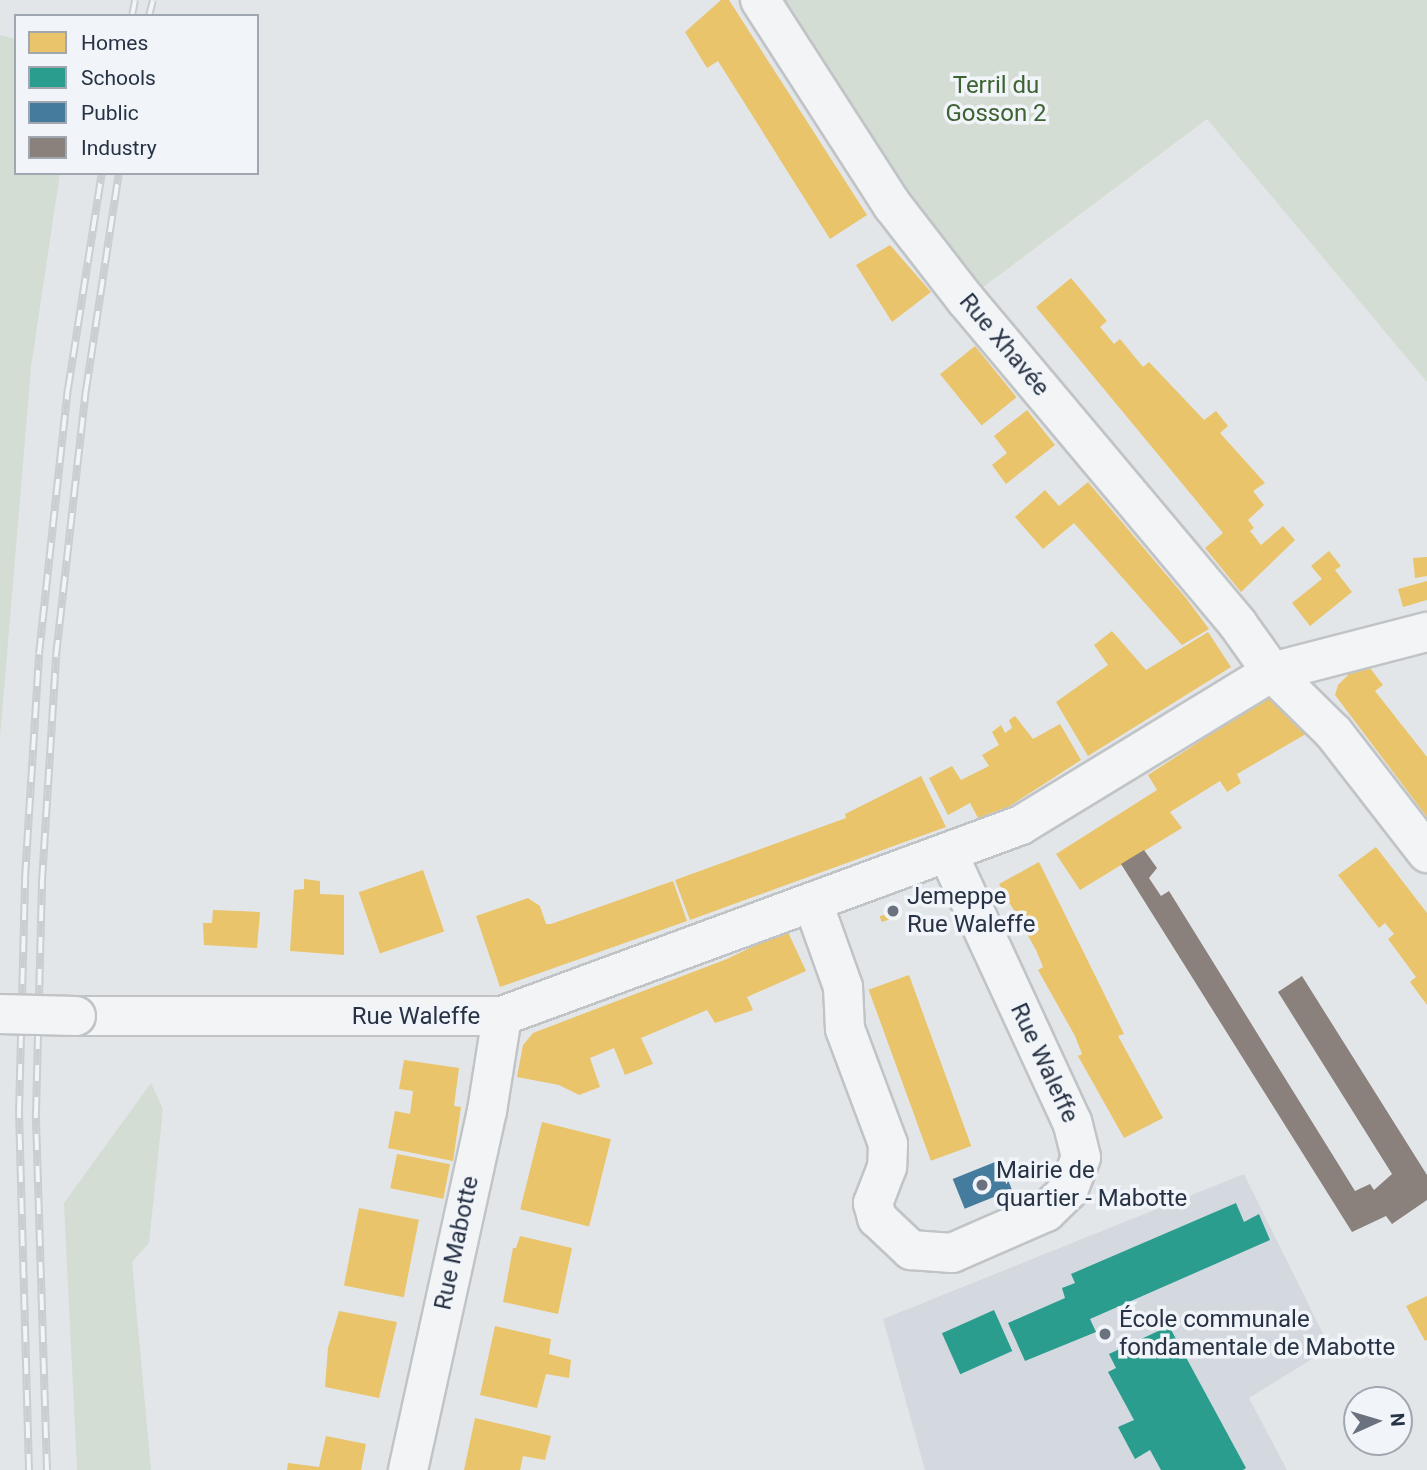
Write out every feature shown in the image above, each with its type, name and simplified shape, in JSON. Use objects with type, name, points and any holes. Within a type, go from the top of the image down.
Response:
[{"type":"street","name":"Rue Xhavée","points":[[760,0],[893,206],[966,300],[1237,623],[1272,672],[1334,733],[1427,853]]},
{"type":"street","name":"Rue Waleffe","points":[[0,1014],[502,1016],[1021,825],[1272,672],[1427,632]]},
{"type":"street","name":"Rue Waleffe","points":[[813,903],[843,987],[845,1029],[888,1144],[887,1167],[873,1203],[877,1218],[911,1250],[952,1253],[1046,1212],[1068,1191],[1081,1157],[1072,1122],[948,854]]},
{"type":"street","name":"Rue Mabotte","points":[[408,1470],[486,1111],[502,1016]]},
{"type":"shaded area","name":"École communale fondamentale de Mabotte","points":[[1244,1174],[1330,1348],[1249,1398],[1287,1470],[925,1470],[883,1319]]},
{"type":"green space","name":"Terril du Gosson 2","points":[[768,0],[1427,0],[1427,382],[1207,119],[966,300]]},
{"type":"green space","points":[[0,35],[14,38],[14,175],[60,175],[31,367],[0,738]]},
{"type":"green space","points":[[151,1083],[163,1109],[149,1243],[132,1262],[151,1470],[77,1470],[64,1203]]},
{"type":"building: Homes","points":[[721,0],[729,0],[867,215],[830,239],[718,61],[707,68],[685,32]]},
{"type":"building: Homes","points":[[890,245],[931,292],[892,322],[856,265]]},
{"type":"building: Homes","points":[[1071,278],[1107,321],[1100,327],[1114,344],[1120,339],[1143,367],[1149,362],[1204,420],[1216,411],[1228,426],[1220,433],[1265,483],[1253,491],[1264,505],[1248,520],[1254,528],[1250,531],[1261,545],[1283,526],[1295,540],[1241,592],[1205,548],[1223,533],[1036,307]]},
{"type":"building: Homes","points":[[975,346],[1017,397],[982,426],[940,374]]},
{"type":"building: Homes","points":[[1027,410],[1055,445],[1006,484],[992,465],[1007,453],[994,436]]},
{"type":"building: Homes","points":[[1088,482],[1209,629],[1182,645],[1074,523],[1043,549],[1015,517],[1045,490],[1059,506]]},
{"type":"building: Homes","points":[[1329,551],[1341,566],[1335,570],[1352,592],[1310,626],[1292,603],[1322,579],[1311,566]]},
{"type":"building: Homes","points":[[1427,557],[1427,576],[1415,578],[1413,558]]},
{"type":"building: Homes","points":[[1427,581],[1427,600],[1403,607],[1398,589]]},
{"type":"building: Homes","points":[[1112,631],[1146,670],[1208,632],[1231,667],[1088,756],[1056,702],[1108,665],[1094,645]]},
{"type":"building: Homes","points":[[1370,668],[1383,685],[1375,691],[1427,757],[1427,817],[1335,695],[1338,685],[1349,674]]},
{"type":"building: Homes","points":[[1268,697],[1279,703],[1306,734],[1237,774],[1241,783],[1227,792],[1220,781],[1170,812],[1182,828],[1080,890],[1056,854],[1157,790],[1148,775]]},
{"type":"building: Homes","points":[[1015,716],[1033,739],[1060,724],[1081,760],[1010,806],[978,818],[970,803],[948,815],[929,778],[952,766],[961,780],[989,766],[982,755],[999,745],[992,732],[1001,725],[1005,733],[1012,728],[1009,720]]},
{"type":"building: Homes","points":[[921,776],[946,827],[690,920],[675,880],[846,818],[845,814]]},
{"type":"building: Homes","points":[[1376,847],[1427,913],[1427,1005],[1410,982],[1416,977],[1388,939],[1394,934],[1385,923],[1379,928],[1338,875]]},
{"type":"building: Homes","points":[[1039,862],[1124,1034],[1118,1036],[1163,1118],[1124,1138],[1078,1056],[1082,1054],[1075,1036],[1038,970],[1043,967],[1036,950],[999,884]]},
{"type":"building: Homes","points":[[423,870],[444,931],[380,954],[359,892]]},
{"type":"building: Homes","points":[[304,879],[320,881],[320,894],[344,895],[344,955],[290,951],[294,890],[304,889]]},
{"type":"building: Homes","points":[[673,881],[687,921],[500,987],[476,916],[528,898],[540,906],[546,924],[551,924]]},
{"type":"building: Homes","points":[[213,910],[260,912],[257,948],[204,945],[203,923],[212,923]]},
{"type":"building: Homes","points":[[893,912],[895,918],[882,922],[880,916]]},
{"type":"building: Homes","points":[[787,930],[806,971],[747,997],[753,1010],[715,1023],[707,1010],[641,1038],[653,1064],[625,1075],[614,1048],[590,1058],[600,1087],[579,1095],[559,1085],[517,1077],[523,1045],[533,1033],[727,959]]},
{"type":"building: Homes","points":[[909,975],[971,1146],[931,1161],[869,990]]},
{"type":"building: Homes","points":[[404,1060],[459,1068],[454,1106],[461,1107],[453,1161],[388,1148],[395,1111],[410,1114],[413,1091],[399,1089]]},
{"type":"building: Homes","points":[[542,1122],[611,1139],[589,1227],[520,1209]]},
{"type":"building: Homes","points":[[397,1154],[450,1164],[443,1199],[390,1188]]},
{"type":"building: Homes","points":[[359,1208],[419,1220],[404,1297],[344,1286]]},
{"type":"building: Homes","points":[[520,1236],[572,1248],[558,1314],[503,1302],[513,1248],[516,1248]]},
{"type":"building: Homes","points":[[1427,1296],[1427,1340],[1425,1341],[1406,1306]]},
{"type":"building: Homes","points":[[339,1311],[397,1322],[379,1398],[325,1387],[328,1348]]},
{"type":"building: Homes","points":[[495,1326],[551,1339],[549,1354],[571,1360],[569,1378],[546,1374],[537,1408],[480,1395]]},
{"type":"building: Homes","points":[[475,1418],[551,1436],[545,1460],[523,1456],[520,1470],[464,1470]]},
{"type":"building: Homes","points":[[326,1436],[366,1444],[361,1470],[287,1470],[288,1463],[319,1467]]},
{"type":"building: Schools","points":[[1236,1203],[1244,1222],[1259,1214],[1270,1240],[1090,1319],[1096,1332],[1025,1361],[1008,1323],[1065,1298],[1062,1288],[1075,1283],[1071,1274]]},
{"type":"building: Schools","points":[[994,1310],[1012,1351],[960,1374],[942,1333]]},
{"type":"building: Schools","points":[[1169,1326],[1246,1468],[1243,1470],[1161,1470],[1150,1450],[1135,1459],[1118,1427],[1134,1420],[1108,1372],[1116,1368],[1109,1354]]},
{"type":"building: Public","name":"Mairie de quartier - Mabotte","points":[[1000,1160],[1012,1190],[965,1209],[953,1179]]},
{"type":"building: Industry","points":[[1144,850],[1157,868],[1149,878],[1161,896],[1169,891],[1355,1191],[1370,1184],[1374,1190],[1392,1174],[1278,992],[1302,976],[1427,1175],[1427,1200],[1392,1224],[1386,1216],[1352,1232],[1121,864]]},
{"type":"railway","points":[[132,14],[135,0]]},
{"type":"railway","points":[[150,14],[153,0]]},
{"type":"railway","points":[[29,1470],[19,1112],[25,878],[39,654],[68,389],[102,175]]},
{"type":"railway","points":[[47,1470],[36,1113],[42,881],[56,656],[86,390],[119,175]]},
{"type":"place","name":"Jemeppe Rue Waleffe","points":[[893,911]]},
{"type":"place","name":"Mairie de quartier - Mabotte","points":[[982,1185]]},
{"type":"place","name":"École communale fondamentale de Mabotte","points":[[1105,1334]]}]
